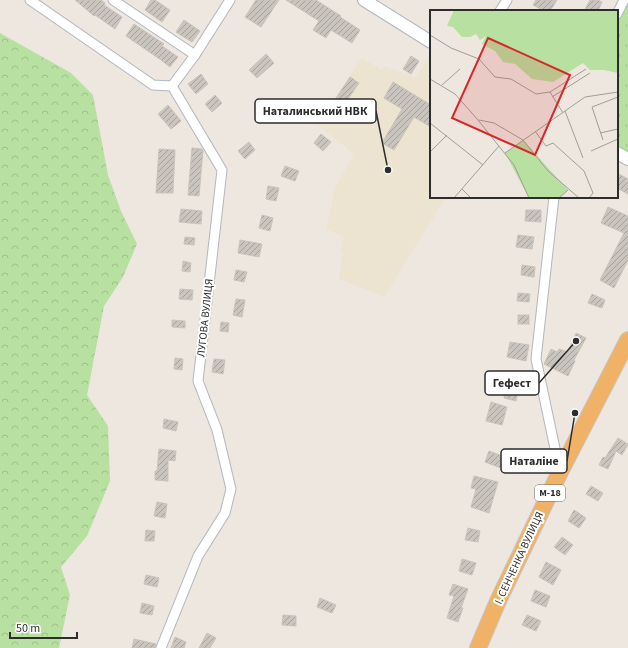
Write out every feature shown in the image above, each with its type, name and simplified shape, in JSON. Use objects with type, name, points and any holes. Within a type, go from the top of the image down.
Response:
[{"type":"highway","name":"І. СЕНЧЕНКА ВУЛИЦЯ","points":[[478,648],[498,601],[560,472],[628,340]]},
{"type":"street","points":[[30,0],[153,85],[172,86],[195,55],[230,0]]},
{"type":"street","points":[[113,0],[195,55]]},
{"type":"street","points":[[364,0],[430,41]]},
{"type":"street","points":[[501,10],[507,0]]},
{"type":"street","points":[[618,12],[624,0]]},
{"type":"street","name":"ЛУГОВА ВУЛИЦЯ","points":[[161,648],[198,556],[225,513],[231,488],[217,430],[198,381],[222,170],[172,86]]},
{"type":"street","points":[[618,154],[628,160]]},
{"type":"street","points":[[554,198],[536,359],[560,472]]},
{"type":"shaded area","points":[[430,55],[430,198],[445,198],[384,297],[339,279],[343,254],[340,252],[344,237],[326,229],[336,186],[354,154],[318,125],[362,58],[382,70],[385,66],[415,78]]},
{"type":"green space","points":[[628,0],[628,159],[618,154],[618,13]]},
{"type":"green space","points":[[0,33],[71,73],[93,95],[108,175],[121,211],[137,244],[123,277],[104,306],[87,395],[108,426],[110,481],[87,536],[61,567],[70,595],[59,648],[0,648]]},
{"type":"building","points":[[75,0],[101,0],[105,3],[104,5],[122,17],[115,29],[95,15],[94,16]]},
{"type":"building","points":[[151,0],[155,0],[170,10],[162,22],[145,10]]},
{"type":"building","points":[[256,0],[279,0],[261,27],[245,17]]},
{"type":"building","points":[[286,0],[316,0],[360,30],[352,43],[331,30],[326,38],[313,30],[319,21]]},
{"type":"building","points":[[536,0],[557,0],[551,10],[542,10],[533,5]]},
{"type":"building","points":[[590,0],[598,0],[602,2],[598,10],[585,10]]},
{"type":"building","points":[[184,20],[200,31],[192,42],[176,32]]},
{"type":"building","points":[[134,24],[164,44],[162,46],[178,57],[170,67],[126,36]]},
{"type":"building","points":[[266,54],[274,63],[257,78],[249,70]]},
{"type":"building","points":[[411,56],[419,61],[411,74],[403,69]]},
{"type":"building","points":[[201,74],[208,84],[196,94],[188,84]]},
{"type":"building","points":[[350,77],[359,83],[339,112],[331,106]]},
{"type":"building","points":[[393,82],[430,104],[430,126],[414,117],[394,150],[382,143],[402,109],[384,98]]},
{"type":"building","points":[[215,95],[222,103],[212,112],[205,104]]},
{"type":"building","points":[[168,105],[181,121],[171,129],[158,114]]},
{"type":"building","points":[[321,134],[331,142],[323,151],[314,143]]},
{"type":"building","points":[[249,142],[255,150],[245,159],[238,151]]},
{"type":"building","points":[[192,148],[203,150],[199,196],[188,195]]},
{"type":"building","points":[[159,149],[175,150],[173,193],[156,193]]},
{"type":"building","points":[[285,166],[299,171],[295,181],[281,176]]},
{"type":"building","points":[[618,174],[628,179],[628,194],[618,189]]},
{"type":"building","points":[[268,186],[279,188],[276,201],[266,199]]},
{"type":"building","points":[[608,207],[628,216],[628,260],[614,288],[600,280],[624,233],[601,223]]},
{"type":"building","points":[[181,209],[202,211],[201,224],[179,222]]},
{"type":"building","points":[[526,210],[541,210],[541,222],[525,221]]},
{"type":"building","points":[[262,215],[273,218],[270,231],[259,228]]},
{"type":"building","points":[[518,235],[534,237],[532,249],[516,247]]},
{"type":"building","points":[[185,237],[195,238],[194,245],[184,244]]},
{"type":"building","points":[[240,240],[262,244],[259,257],[238,253]]},
{"type":"building","points":[[183,261],[191,263],[190,272],[182,271]]},
{"type":"building","points":[[522,265],[535,267],[534,277],[521,275]]},
{"type":"building","points":[[236,270],[247,272],[244,282],[234,280]]},
{"type":"building","points":[[180,289],[193,290],[192,300],[179,299]]},
{"type":"building","points":[[518,293],[530,294],[529,302],[517,301]]},
{"type":"building","points":[[592,294],[605,300],[602,308],[588,303]]},
{"type":"building","points":[[236,299],[245,300],[242,317],[233,315]]},
{"type":"building","points":[[518,315],[529,315],[529,324],[518,324]]},
{"type":"building","points":[[172,320],[185,321],[185,328],[172,327]]},
{"type":"building","points":[[221,322],[229,323],[228,332],[220,331]]},
{"type":"building","points":[[576,333],[586,338],[574,360],[575,361],[568,376],[544,364],[551,349],[557,352],[559,349],[568,352]]},
{"type":"building","points":[[510,342],[529,345],[526,361],[507,357]]},
{"type":"building","points":[[175,358],[183,359],[182,370],[174,369]]},
{"type":"building","points":[[214,359],[225,360],[223,374],[212,372]]},
{"type":"building","points":[[506,388],[518,390],[516,401],[504,398]]},
{"type":"building","points":[[491,402],[507,407],[502,425],[486,421]]},
{"type":"building","points":[[164,419],[178,422],[176,431],[163,428]]},
{"type":"building","points":[[618,438],[628,444],[622,455],[616,451],[608,469],[599,465],[603,457],[605,458]]},
{"type":"building","points":[[159,449],[176,451],[175,461],[168,460],[168,481],[155,480]]},
{"type":"building","points":[[489,451],[510,459],[506,470],[485,462]]},
{"type":"building","points":[[474,476],[498,482],[489,513],[471,507],[476,489],[471,488]]},
{"type":"building","points":[[591,486],[603,493],[598,501],[586,494]]},
{"type":"building","points":[[157,502],[167,504],[165,518],[154,516]]},
{"type":"building","points":[[574,510],[586,518],[579,528],[568,521]]},
{"type":"building","points":[[468,528],[480,531],[478,542],[465,540]]},
{"type":"building","points":[[146,530],[155,531],[154,541],[145,541]]},
{"type":"building","points":[[562,537],[573,545],[565,555],[554,547]]},
{"type":"building","points":[[462,559],[476,563],[472,575],[459,571]]},
{"type":"building","points":[[546,562],[561,570],[553,585],[539,577]]},
{"type":"building","points":[[146,575],[159,578],[157,587],[144,584]]},
{"type":"building","points":[[453,584],[468,589],[458,622],[447,618],[454,596],[449,595]]},
{"type":"building","points":[[535,590],[550,596],[546,607],[531,601]]},
{"type":"building","points":[[320,598],[336,605],[332,613],[317,607]]},
{"type":"building","points":[[142,603],[154,606],[152,615],[140,613]]},
{"type":"building","points":[[283,615],[296,616],[296,626],[282,625]]},
{"type":"building","points":[[527,615],[541,621],[536,631],[522,625]]},
{"type":"building","points":[[207,633],[216,638],[210,648],[199,648]]},
{"type":"building","points":[[175,637],[186,642],[184,648],[171,648]]},
{"type":"building","points":[[134,639],[156,644],[155,648],[132,648]]},
{"type":"place","name":"Наталинський НВК","points":[[388,170]]},
{"type":"place","name":"Гефест","points":[[576,341]]},
{"type":"place","name":"Наталіне","points":[[575,413]]}]
